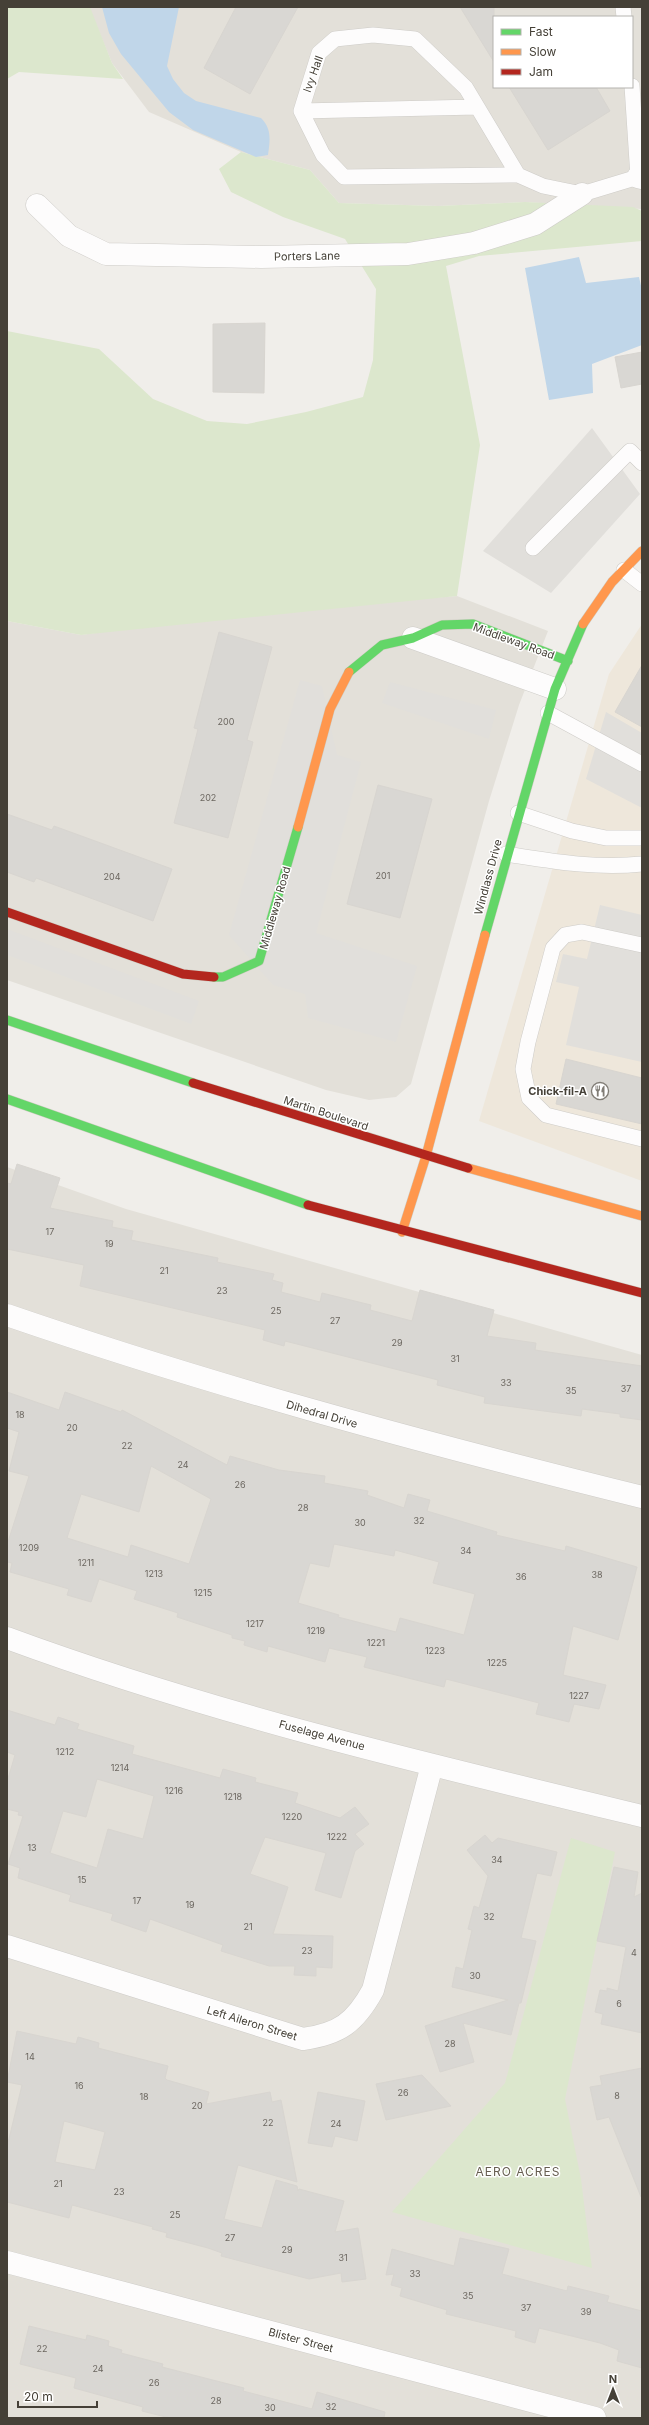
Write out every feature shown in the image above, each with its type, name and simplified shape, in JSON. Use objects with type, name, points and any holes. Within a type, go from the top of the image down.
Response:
[{"type":"street","name":"Porters Lane","points":[[37,205],[70,236],[106,254],[261,257],[408,254],[474,243],[535,224],[582,194]]},
{"type":"street","name":"Windlass Drive","points":[[402,1232],[426,1156],[506,854],[555,689],[581,627],[612,582],[642,551]]},
{"type":"street","name":"Middleway Road","points":[[7,912],[190,976],[204,978],[223,977],[259,961],[264,949],[330,709],[349,672],[382,645],[413,638],[442,625],[473,624],[568,661]]},
{"type":"street","points":[[413,638],[555,689]]},
{"type":"street","name":"Martin Boulevard","points":[[7,1020],[79,1046],[426,1156],[598,1206],[642,1216]]},
{"type":"street","points":[[7,1099],[121,1141],[324,1211],[642,1293]]},
{"type":"street","name":"Dihedral Drive","points":[[7,1315],[101,1347],[305,1409],[497,1461],[642,1497]]},
{"type":"street","name":"Fuselage Avenue","points":[[7,1638],[65,1660],[241,1713],[432,1765],[642,1816]]},
{"type":"street","name":"Left Aileron Street","points":[[7,1946],[303,2039],[320,2037],[335,2031],[350,2023],[363,2008],[373,1990],[432,1765]]},
{"type":"street","name":"Blister Street","points":[[7,2262],[595,2418]]},
{"type":"lane","name":"Ivy Hall","points":[[301,111],[319,54],[335,39],[373,35],[415,39],[466,88],[518,175]]},
{"type":"lane","points":[[477,107],[301,111],[323,155],[344,177],[518,175],[543,186],[582,194],[640,177],[632,88]]},
{"type":"lane","points":[[532,548],[630,451],[642,462]]},
{"type":"lane","points":[[624,570],[642,584]]},
{"type":"lane","points":[[548,713],[642,764]]},
{"type":"lane","points":[[518,813],[579,832],[606,838],[642,838]]},
{"type":"lane","points":[[506,854],[581,866],[619,867],[642,864]]},
{"type":"lane","points":[[642,946],[582,932],[565,935],[554,948],[528,1042],[523,1069],[529,1098],[546,1115],[642,1139]]},
{"type":"shaded area","points":[[89,7],[642,7],[642,209],[525,202],[438,206],[339,203],[310,170],[241,152],[149,112],[112,63]]},
{"type":"shaded area","points":[[592,428],[640,494],[551,593],[483,551]]},
{"type":"shaded area","points":[[457,596],[548,631],[519,705],[489,801],[411,1084],[396,1097],[369,1100],[326,1090],[7,980],[7,621],[81,635],[245,612]]},
{"type":"shaded area","points":[[642,624],[642,1181],[479,1121],[609,674]]},
{"type":"shaded area","points":[[300,680],[322,686],[337,755],[361,762],[316,933],[417,966],[396,1042],[308,1018],[305,994],[273,985],[229,935]]},
{"type":"shaded area","points":[[390,682],[496,710],[489,739],[382,703]]},
{"type":"shaded area","points":[[606,712],[642,733],[642,808],[586,779]]},
{"type":"shaded area","points":[[600,905],[642,915],[642,1062],[566,1045],[579,987],[556,982],[563,954],[587,959]]},
{"type":"shaded area","points":[[7,929],[199,1001],[191,1024],[7,955]]},
{"type":"shaded area","points":[[7,1167],[126,1209],[642,1355],[642,2418],[7,2418]]},
{"type":"green space","points":[[7,7],[90,7],[112,63],[123,79],[19,72],[7,79]]},
{"type":"green space","points":[[241,152],[310,170],[339,203],[438,206],[525,202],[633,207],[642,211],[642,241],[479,256],[446,266],[480,445],[457,596],[81,635],[7,621],[7,331],[99,349],[153,399],[207,421],[247,424],[306,412],[363,397],[373,360],[376,289],[345,239],[283,217],[231,192],[219,169]]},
{"type":"green space","points":[[571,1838],[615,1852],[565,2099],[581,2179],[592,2268],[392,2212],[505,2083]]},
{"type":"water","points":[[102,7],[179,7],[167,66],[173,79],[184,93],[196,101],[261,118],[265,122],[269,131],[270,140],[268,155],[256,157],[193,130],[169,112],[121,54],[109,33]]},
{"type":"water","points":[[579,257],[586,283],[639,277],[642,290],[642,345],[592,364],[593,393],[549,400],[525,268]]},
{"type":"building","points":[[236,7],[298,7],[250,94],[204,68]]},
{"type":"building","points":[[460,7],[494,7],[493,60]]},
{"type":"building","points":[[510,88],[597,88],[610,111],[548,150]]},
{"type":"building","points":[[265,323],[264,393],[213,392],[213,324]]},
{"type":"building","points":[[642,352],[642,384],[621,388],[615,357]]},
{"type":"building","points":[[219,632],[272,647],[247,740],[253,742],[228,838],[174,823],[198,729],[194,728]]},
{"type":"building","points":[[642,665],[642,727],[615,712]]},
{"type":"building","points":[[378,785],[432,799],[400,918],[347,904]]},
{"type":"building","points":[[7,814],[52,830],[54,826],[172,869],[153,921],[36,878],[34,882],[7,872]]},
{"type":"building","name":"Chick-fil-A","points":[[566,1059],[642,1078],[642,1124],[556,1104]]},
{"type":"building","points":[[17,1164],[60,1178],[50,1208],[113,1221],[112,1227],[133,1231],[131,1240],[218,1258],[217,1262],[274,1274],[272,1280],[283,1283],[281,1292],[320,1302],[322,1293],[371,1305],[370,1310],[412,1321],[420,1290],[494,1310],[487,1336],[536,1343],[535,1350],[642,1366],[642,1420],[620,1417],[620,1414],[582,1409],[581,1416],[484,1403],[485,1397],[437,1385],[438,1380],[285,1341],[284,1346],[263,1340],[265,1330],[80,1286],[84,1265],[7,1249],[7,1183],[11,1184]]},
{"type":"building","points":[[7,1392],[59,1410],[65,1392],[121,1412],[122,1410],[227,1465],[230,1456],[279,1470],[325,1476],[324,1483],[368,1491],[367,1495],[404,1508],[408,1494],[430,1500],[427,1511],[497,1532],[496,1535],[565,1551],[566,1546],[637,1567],[618,1640],[573,1626],[563,1675],[606,1685],[599,1709],[574,1704],[569,1722],[536,1714],[539,1703],[446,1679],[444,1687],[364,1667],[367,1657],[329,1648],[325,1662],[268,1646],[267,1652],[244,1645],[245,1641],[232,1638],[232,1635],[177,1617],[178,1613],[134,1599],[137,1591],[99,1579],[91,1602],[67,1595],[69,1589],[10,1572],[12,1563],[7,1562],[7,1545],[29,1476],[9,1471],[19,1432],[7,1428]],"holes":[[[151,1466],[211,1499],[189,1564],[131,1545],[128,1557],[67,1538],[81,1494],[139,1512]],[[334,1544],[394,1556],[395,1550],[439,1562],[433,1583],[475,1594],[464,1635],[400,1618],[396,1632],[338,1617],[339,1615],[298,1603],[310,1563],[329,1567]]]},
{"type":"building","points":[[7,1710],[55,1725],[58,1717],[79,1724],[77,1729],[134,1746],[132,1754],[220,1778],[223,1769],[256,1778],[255,1782],[298,1793],[295,1803],[340,1818],[355,1807],[369,1824],[355,1834],[364,1844],[355,1851],[341,1898],[315,1890],[326,1853],[265,1837],[250,1874],[288,1887],[273,1934],[333,1936],[332,1968],[316,1967],[316,1976],[294,1975],[295,1966],[269,1966],[221,1951],[223,1945],[150,1919],[146,1932],[111,1920],[113,1914],[69,1901],[71,1895],[18,1878],[20,1868],[8,1864],[23,1816],[18,1815],[19,1812],[7,1809],[7,1782],[15,1755],[7,1752]],"holes":[[[97,1779],[154,1796],[143,1839],[108,1829],[97,1868],[50,1853],[63,1811],[86,1817]]]},
{"type":"building","points":[[485,1835],[492,1843],[498,1838],[557,1852],[551,1876],[537,1873],[521,1938],[536,1941],[521,2003],[519,2003],[511,2035],[463,2023],[474,2062],[440,2072],[425,2026],[508,2000],[452,1987],[456,1967],[463,1969],[472,1930],[468,1929],[474,1906],[479,1908],[488,1876],[467,1850]]},
{"type":"building","points":[[614,1867],[638,1872],[634,1897],[642,1893],[642,2033],[601,2024],[603,2014],[595,2012],[600,1990],[607,1991],[607,1988],[618,1991],[626,1947],[597,1941]]},
{"type":"building","points":[[17,2031],[76,2044],[78,2037],[99,2043],[98,2048],[168,2066],[165,2078],[167,2080],[209,2092],[206,2104],[270,2092],[272,2102],[281,2100],[297,2182],[238,2165],[224,2219],[262,2228],[276,2180],[297,2186],[298,2191],[299,2189],[344,2201],[335,2232],[358,2228],[366,2279],[342,2282],[341,2273],[309,2279],[221,2256],[222,2253],[208,2248],[166,2237],[167,2233],[152,2229],[153,2227],[72,2205],[69,2218],[7,2202],[7,2147],[22,2085],[7,2082]],"holes":[[[64,2121],[105,2132],[95,2170],[55,2162]]]},
{"type":"building","points":[[642,2068],[641,2197],[609,2117],[597,2120],[590,2087],[602,2085],[600,2076]]},
{"type":"building","points":[[422,2075],[451,2106],[386,2120],[376,2084]]},
{"type":"building","points":[[318,2092],[365,2101],[357,2141],[335,2136],[332,2147],[308,2143]]},
{"type":"building","points":[[460,2238],[509,2249],[502,2274],[567,2291],[568,2286],[609,2296],[607,2302],[642,2311],[642,2368],[617,2361],[619,2350],[600,2343],[539,2328],[535,2343],[515,2337],[516,2331],[446,2314],[447,2310],[400,2296],[402,2288],[391,2285],[394,2274],[386,2275],[392,2249],[454,2266]]},
{"type":"building","points":[[29,2326],[86,2340],[87,2335],[109,2341],[108,2346],[122,2350],[121,2353],[163,2364],[162,2367],[244,2388],[243,2391],[312,2409],[317,2392],[385,2412],[384,2418],[170,2418],[142,2411],[143,2407],[74,2388],[76,2378],[20,2364]]},
{"type":"traffic: fast","points":[[349,672],[382,645],[413,638],[442,625],[473,624],[568,661]]},
{"type":"traffic: fast","points":[[485,935],[555,689],[583,624]]},
{"type":"traffic: fast","points":[[214,977],[223,977],[259,961],[298,827]]},
{"type":"traffic: fast","points":[[7,1020],[193,1083]]},
{"type":"traffic: fast","points":[[7,1099],[308,1205]]},
{"type":"traffic: slow","points":[[583,624],[612,582],[642,551]]},
{"type":"traffic: slow","points":[[298,827],[330,709],[349,672]]},
{"type":"traffic: slow","points":[[402,1232],[426,1156],[485,935]]},
{"type":"traffic: slow","points":[[468,1168],[642,1216]]},
{"type":"traffic: jam","points":[[7,912],[183,974],[214,977]]},
{"type":"traffic: jam","points":[[193,1083],[468,1168]]},
{"type":"traffic: jam","points":[[308,1205],[642,1293]]},
{"type":"place","name":"Chick-fil-A","points":[[600,1091]]},
{"type":"district","name":"AERO ACRES","points":[[518,2172]]}]
